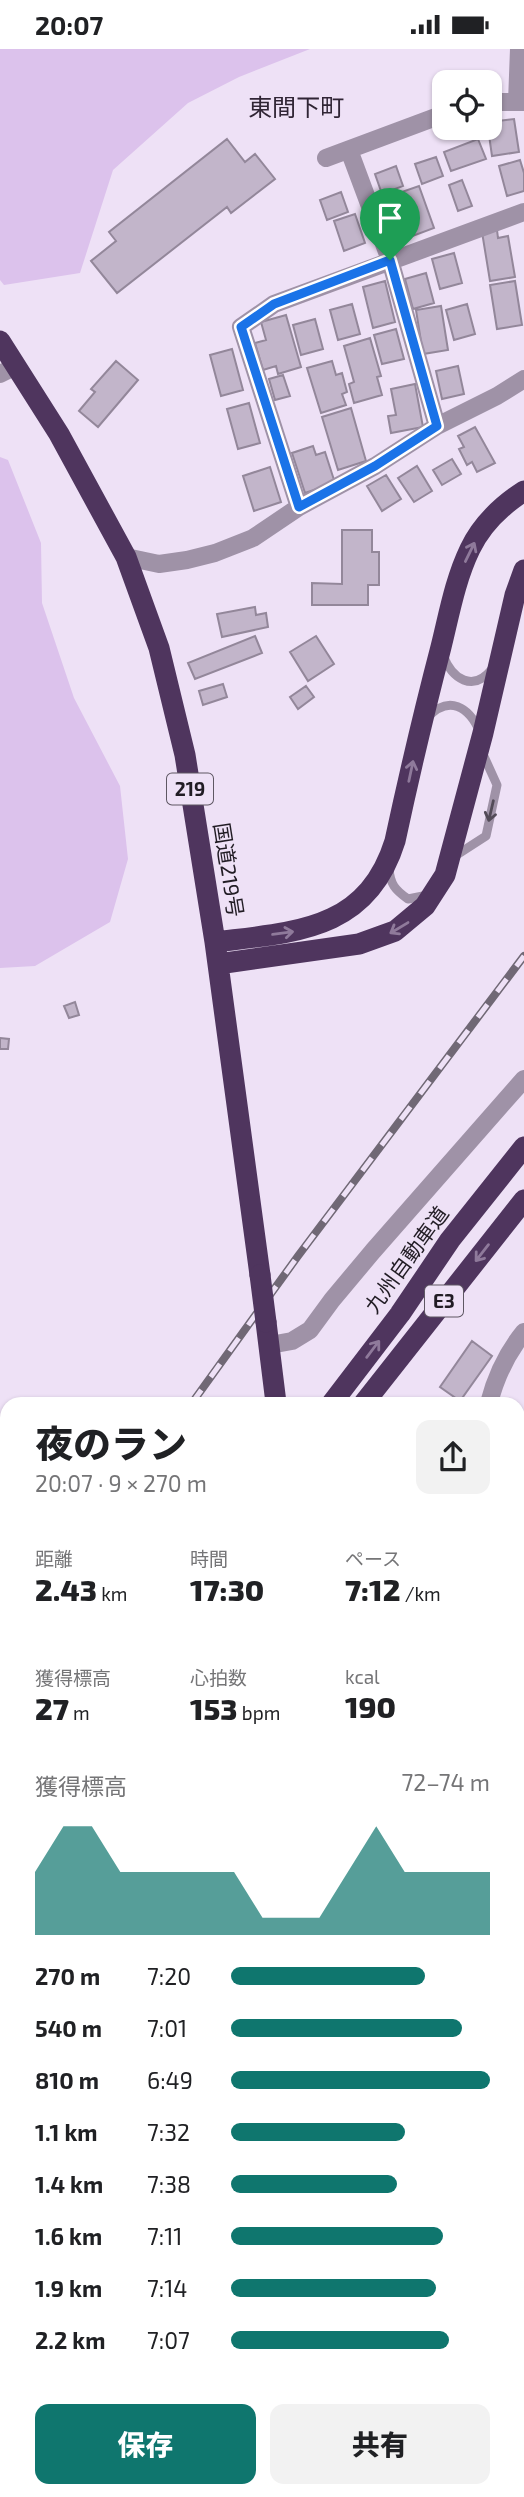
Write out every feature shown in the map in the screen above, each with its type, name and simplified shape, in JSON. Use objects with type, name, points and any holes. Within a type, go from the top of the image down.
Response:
[{"type":"highway","name":"国道219号","points":[[0,341],[8,370],[59,434],[126,557],[159,648],[185,755],[215,942],[275,1397]]},
{"type":"highway","points":[[215,942],[290,933],[331,921],[349,910],[378,880],[389,862],[457,581],[470,549],[487,522],[507,502],[524,491]]},
{"type":"highway","points":[[218,964],[359,944],[378,938],[410,921],[436,891],[449,860],[481,742],[515,595],[524,570]]},
{"type":"highway","points":[[450,1240],[524,1129]]},
{"type":"highway","name":"九州自動車道","points":[[337,1397],[400,1314],[450,1240],[524,1147]]},
{"type":"highway","name":"E3","points":[[369,1397],[524,1200]]},
{"type":"street","points":[[502,102],[521,102],[519,49]]},
{"type":"street","points":[[326,158],[432,119]]},
{"type":"street","points":[[349,150],[390,260],[437,426]]},
{"type":"street","points":[[299,507],[241,327],[274,304],[524,212]]},
{"type":"street","points":[[126,557],[159,564],[215,553],[253,538],[299,507],[375,466],[437,426],[497,396],[524,379]]},
{"type":"street","points":[[270,1345],[292,1341],[310,1330],[373,1251],[524,1079]]},
{"type":"street","points":[[491,1397],[507,1353],[524,1332]]},
{"type":"lane","points":[[441,647],[452,672],[459,679],[469,681],[486,676],[499,659]]},
{"type":"lane","points":[[421,724],[442,708],[464,708],[472,715],[497,785],[485,836],[449,860]]},
{"type":"lane","points":[[389,862],[390,881],[396,891],[408,899],[420,898],[436,891]]},
{"type":"shaded area","points":[[0,49],[310,49],[239,77],[188,103],[113,170],[80,273],[4,285],[0,280]]},
{"type":"shaded area","points":[[0,457],[8,460],[41,543],[42,603],[74,698],[120,786],[128,859],[110,922],[35,966],[0,968]]},
{"type":"building","points":[[514,119],[519,152],[492,156],[490,140],[502,140],[502,120]]},
{"type":"building","points":[[227,139],[245,162],[255,154],[275,179],[231,213],[227,207],[117,293],[91,261],[116,241],[109,232]]},
{"type":"building","points":[[478,140],[486,159],[451,171],[444,152]]},
{"type":"building","points":[[436,157],[443,176],[422,184],[415,164]]},
{"type":"building","points":[[520,160],[524,173],[524,191],[507,196],[499,166]]},
{"type":"building","points":[[396,166],[403,186],[382,194],[375,174]]},
{"type":"building","points":[[462,180],[472,206],[458,211],[449,185]]},
{"type":"building","points":[[419,186],[434,228],[402,240],[396,225],[400,223],[390,196]]},
{"type":"building","points":[[341,192],[348,212],[327,220],[320,200]]},
{"type":"building","points":[[355,214],[365,243],[344,251],[334,221]]},
{"type":"building","points":[[497,230],[498,238],[508,236],[515,277],[490,281],[482,232]]},
{"type":"building","points":[[454,253],[462,283],[440,289],[432,259]]},
{"type":"building","points":[[426,273],[434,303],[413,309],[405,279]]},
{"type":"building","points":[[385,281],[395,322],[373,328],[363,287]]},
{"type":"building","points":[[515,281],[522,325],[497,329],[490,285]]},
{"type":"building","points":[[352,304],[360,334],[338,340],[330,310]]},
{"type":"building","points":[[467,304],[475,334],[454,340],[446,310]]},
{"type":"building","points":[[441,306],[448,350],[423,354],[416,310]]},
{"type":"building","points":[[286,315],[301,367],[278,374],[276,366],[263,370],[255,343],[266,340],[261,322]]},
{"type":"building","points":[[315,319],[323,349],[301,355],[293,325]]},
{"type":"building","points":[[396,329],[404,359],[382,364],[374,335]]},
{"type":"building","points":[[370,338],[381,376],[377,377],[382,395],[354,403],[349,384],[354,382],[344,346]]},
{"type":"building","points":[[232,349],[243,390],[221,396],[210,355]]},
{"type":"building","points":[[116,361],[138,380],[98,427],[79,411],[95,392],[91,389]]},
{"type":"building","points":[[332,361],[336,375],[342,373],[347,392],[342,394],[346,405],[321,413],[307,368]]},
{"type":"building","points":[[458,366],[464,394],[442,399],[436,371]]},
{"type":"building","points":[[283,375],[290,396],[275,400],[269,379]]},
{"type":"building","points":[[415,384],[423,427],[391,433],[388,416],[396,415],[391,389]]},
{"type":"building","points":[[249,403],[260,443],[238,449],[227,409]]},
{"type":"building","points":[[351,408],[366,461],[338,470],[322,417]]},
{"type":"building","points":[[475,427],[495,463],[477,472],[472,462],[467,465],[459,449],[464,447],[458,436]]},
{"type":"building","points":[[313,446],[316,455],[325,452],[335,483],[305,493],[292,453]]},
{"type":"building","points":[[452,459],[461,474],[442,485],[433,470]]},
{"type":"building","points":[[417,466],[432,491],[414,502],[398,478]]},
{"type":"building","points":[[270,467],[281,502],[254,511],[243,476]]},
{"type":"building","points":[[386,475],[401,499],[382,511],[367,486]]},
{"type":"building","points":[[342,530],[372,530],[372,552],[379,552],[379,585],[368,585],[368,605],[312,605],[312,583],[342,584]]},
{"type":"building","points":[[255,607],[256,615],[266,613],[268,627],[222,637],[217,614]]},
{"type":"building","points":[[255,636],[262,653],[195,679],[188,663]]},
{"type":"building","points":[[316,636],[334,664],[308,681],[290,652]]},
{"type":"building","points":[[223,684],[227,697],[203,705],[199,691]]},
{"type":"building","points":[[306,686],[314,697],[298,709],[290,697]]},
{"type":"building","points":[[75,1002],[79,1015],[69,1018],[64,1006]]},
{"type":"building","points":[[0,1038],[9,1039],[8,1049],[0,1049]]},
{"type":"building","points":[[472,1341],[492,1356],[463,1397],[454,1397],[440,1387]]},
{"type":"railway","points":[[196,1397],[298,1256],[524,956]]},
{"type":"district","name":"東間下町","points":[[296,108]]},
{"type":"route","points":[[390,260],[437,426],[375,466],[299,507],[241,327],[274,304],[390,260]]}]
